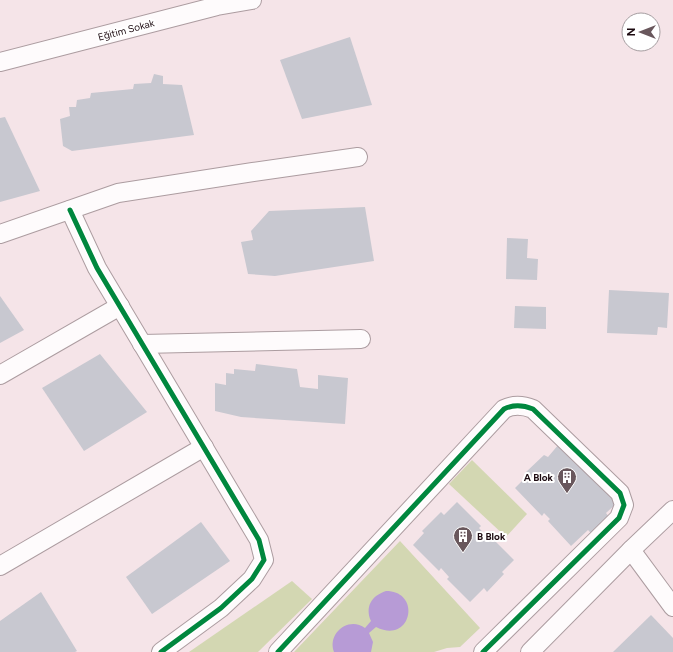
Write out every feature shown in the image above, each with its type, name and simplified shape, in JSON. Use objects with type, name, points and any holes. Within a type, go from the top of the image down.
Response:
[{"type":"street","name":"Eğitim Sokak","points":[[0,62],[217,6],[252,0]]},
{"type":"street","points":[[0,234],[118,193],[358,157]]},
{"type":"street","points":[[70,210],[97,268],[259,540],[264,560],[252,579],[221,608],[161,652]]},
{"type":"street","points":[[0,375],[120,306]]},
{"type":"street","points":[[142,344],[361,339]]},
{"type":"street","points":[[278,652],[504,409],[511,406],[526,406],[533,409],[620,493],[624,505],[620,518],[483,652]]},
{"type":"street","points":[[0,566],[204,447]]},
{"type":"street","points":[[530,652],[631,550],[673,510]]},
{"type":"street","points":[[631,550],[673,607]]},
{"type":"green space","points":[[472,460],[527,514],[506,537],[449,484]]},
{"type":"green space","points":[[400,541],[480,628],[460,647],[447,648],[434,652],[294,652]]},
{"type":"green space","points":[[292,581],[312,599],[258,652],[189,652]]},
{"type":"shaded area","points":[[386,591],[397,593],[405,599],[408,607],[408,616],[404,624],[398,629],[388,631],[376,627],[369,633],[373,642],[371,652],[334,652],[334,639],[341,628],[352,624],[365,628],[371,621],[369,616],[369,607],[373,599]]},
{"type":"building","points":[[350,37],[372,105],[302,119],[280,60]]},
{"type":"building","points":[[154,74],[163,76],[163,84],[182,85],[194,135],[72,151],[63,146],[60,119],[70,116],[69,107],[76,107],[77,100],[90,98],[91,93],[133,89],[134,84],[151,83]]},
{"type":"building","points":[[5,117],[40,191],[0,202],[0,118]]},
{"type":"building","points":[[365,207],[374,261],[275,276],[248,274],[241,242],[253,240],[251,231],[269,211]]},
{"type":"building","points":[[507,238],[528,239],[527,258],[538,259],[537,280],[506,279]]},
{"type":"building","points":[[609,290],[669,293],[667,328],[658,327],[657,335],[607,333]]},
{"type":"building","points":[[0,296],[24,330],[0,343]]},
{"type":"building","points":[[515,306],[546,307],[546,329],[514,328]]},
{"type":"building","points":[[100,354],[147,412],[84,451],[42,388]]},
{"type":"building","points":[[256,364],[297,369],[300,387],[318,389],[318,375],[348,378],[345,424],[241,417],[215,411],[215,383],[226,385],[226,373],[234,374],[234,369],[255,371]]},
{"type":"building","name":"A Blok","points":[[559,444],[593,480],[596,477],[619,501],[606,513],[609,517],[591,533],[588,530],[571,546],[548,521],[550,519],[544,513],[542,516],[515,488],[528,475],[525,473],[544,455],[548,457]]},
{"type":"building","name":"B Blok","points":[[457,502],[481,526],[479,528],[489,539],[491,537],[514,560],[502,572],[504,574],[487,592],[484,588],[470,602],[447,579],[449,577],[441,568],[439,571],[413,545],[424,533],[422,531],[441,512],[444,515]]},
{"type":"building","points":[[201,522],[230,561],[152,614],[126,577]]},
{"type":"building","points":[[41,592],[77,651],[0,652],[0,621]]},
{"type":"building","points":[[651,615],[673,638],[673,652],[613,652]]},
{"type":"cycle path","points":[[70,210],[97,268],[259,540],[264,560],[252,579],[221,608],[161,652]]},
{"type":"cycle path","points":[[278,652],[504,409],[511,406],[522,406],[533,409],[620,493],[624,505],[619,518],[483,652]]},
{"type":"place","name":"A Blok","points":[[567,494]]},
{"type":"place","name":"B Blok","points":[[463,553]]}]
